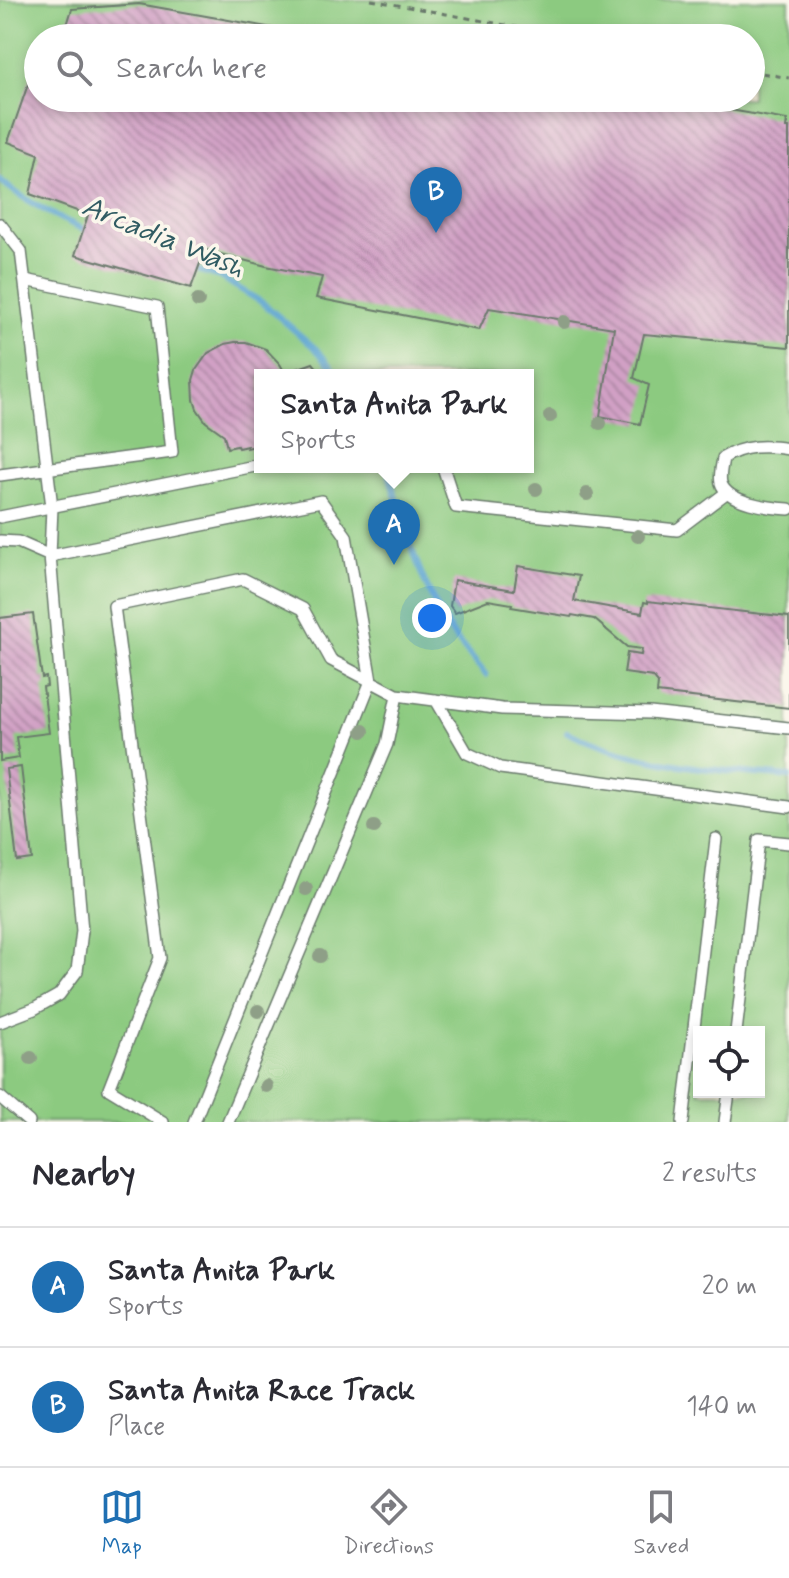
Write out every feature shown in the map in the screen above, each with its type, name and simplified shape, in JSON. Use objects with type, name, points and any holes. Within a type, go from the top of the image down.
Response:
[{"type":"lane","points":[[0,224],[21,251],[48,470],[52,507],[50,556],[82,931],[77,971],[59,995],[0,1022]]},
{"type":"lane","points":[[0,475],[172,452],[157,307],[25,280]]},
{"type":"lane","points":[[789,449],[748,447],[736,450],[723,458],[721,483],[726,493],[738,500],[789,509]]},
{"type":"lane","points":[[0,517],[254,466]]},
{"type":"lane","points":[[445,473],[456,507],[677,530],[726,493]]},
{"type":"lane","points":[[0,541],[18,542],[50,556],[321,501],[346,536],[371,681],[194,1122]]},
{"type":"lane","points":[[163,1122],[109,1089],[160,958],[114,606],[243,579],[303,609],[331,660],[397,695],[502,709],[650,713],[789,728]]},
{"type":"lane","points":[[228,1122],[387,744],[397,695]]},
{"type":"lane","points":[[436,700],[467,753],[500,768],[789,807]]},
{"type":"lane","points":[[683,1122],[716,839]]},
{"type":"lane","points":[[737,1026],[759,840],[789,843]]},
{"type":"lane","points":[[0,1097],[29,1122]]},
{"type":"lane","points":[[725,1122],[728,1098]]},
{"type":"path","points":[[371,0],[500,24]]},
{"type":"path","points":[[765,74],[789,78]]},
{"type":"green space","points":[[0,0],[789,0],[789,1122],[0,1122]]},
{"type":"building","points":[[139,4],[251,24],[67,24],[72,9]]},
{"type":"building","points":[[24,96],[24,112],[742,112],[787,120],[789,347],[644,334],[634,378],[649,385],[640,424],[600,416],[614,328],[489,308],[479,330],[316,298],[322,277],[205,250],[191,288],[75,255],[88,215],[30,194],[39,154],[8,142]]},
{"type":"building","points":[[246,342],[266,349],[283,369],[254,369],[254,446],[227,448],[224,435],[206,422],[194,400],[196,370],[208,353],[225,344]]},
{"type":"building","points":[[313,363],[318,369],[296,369]]},
{"type":"building","points":[[518,566],[579,576],[574,601],[642,613],[644,602],[648,601],[789,617],[789,708],[657,693],[658,683],[653,677],[624,673],[627,653],[641,655],[642,649],[627,647],[594,619],[511,607],[512,604],[488,600],[455,613],[450,606],[454,580],[514,590]]},
{"type":"building","points":[[33,614],[42,678],[46,677],[47,686],[43,687],[49,733],[16,737],[19,758],[0,761],[0,618]]},
{"type":"building","points":[[21,767],[32,859],[17,861],[6,769]]},
{"type":"waterway","name":"Arcadia Wash","points":[[0,180],[31,202],[89,232]]},
{"type":"waterway","name":"Arcadia Wash","points":[[190,268],[220,277],[263,303],[316,349],[334,369]]},
{"type":"waterway","name":"Arcadia Wash","points":[[389,473],[414,554],[431,596],[454,636],[486,675]]},
{"type":"waterway","name":"Arcadia Wash","points":[[567,732],[648,759],[789,777]]},
{"type":"place","name":"Santa Anita Race Track","points":[[436,233]]},
{"type":"place","name":"Santa Anita Park","points":[[394,565]]}]
